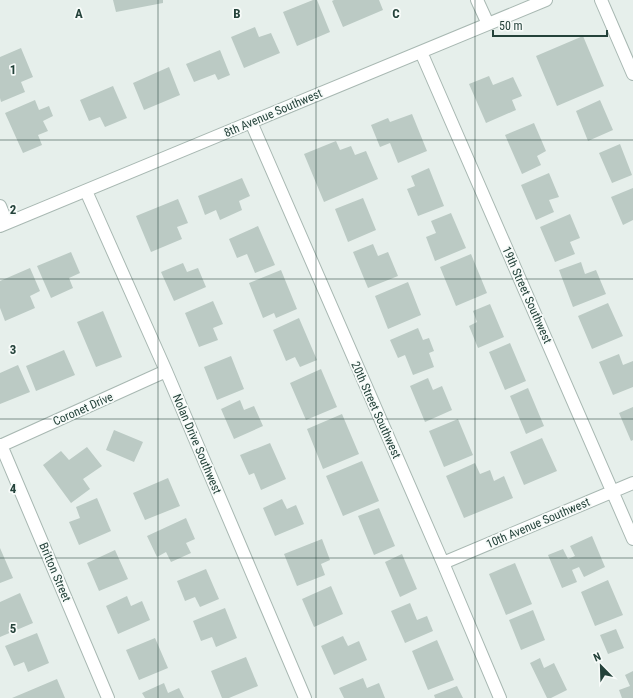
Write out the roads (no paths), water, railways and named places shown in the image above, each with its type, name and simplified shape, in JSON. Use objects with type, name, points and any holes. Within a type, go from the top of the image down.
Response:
[{"type":"street","points":[[477,0],[488,24]]},
{"type":"street","name":"8th Avenue Southwest","points":[[4,225],[546,0]]},
{"type":"street","points":[[601,0],[633,74]]},
{"type":"street","name":"19th Street Southwest","points":[[421,52],[633,539]]},
{"type":"street","name":"20th Street Southwest","points":[[251,122],[443,563],[500,698]]},
{"type":"street","name":"Nolan Drive Southwest","points":[[86,191],[166,371],[305,698]]},
{"type":"street","points":[[0,206],[4,225]]},
{"type":"street","name":"Coronet Drive","points":[[1,445],[166,371]]},
{"type":"street","name":"Britton Street","points":[[1,445],[108,698]]},
{"type":"street","name":"10th Avenue Southwest","points":[[443,563],[633,483]]}]
